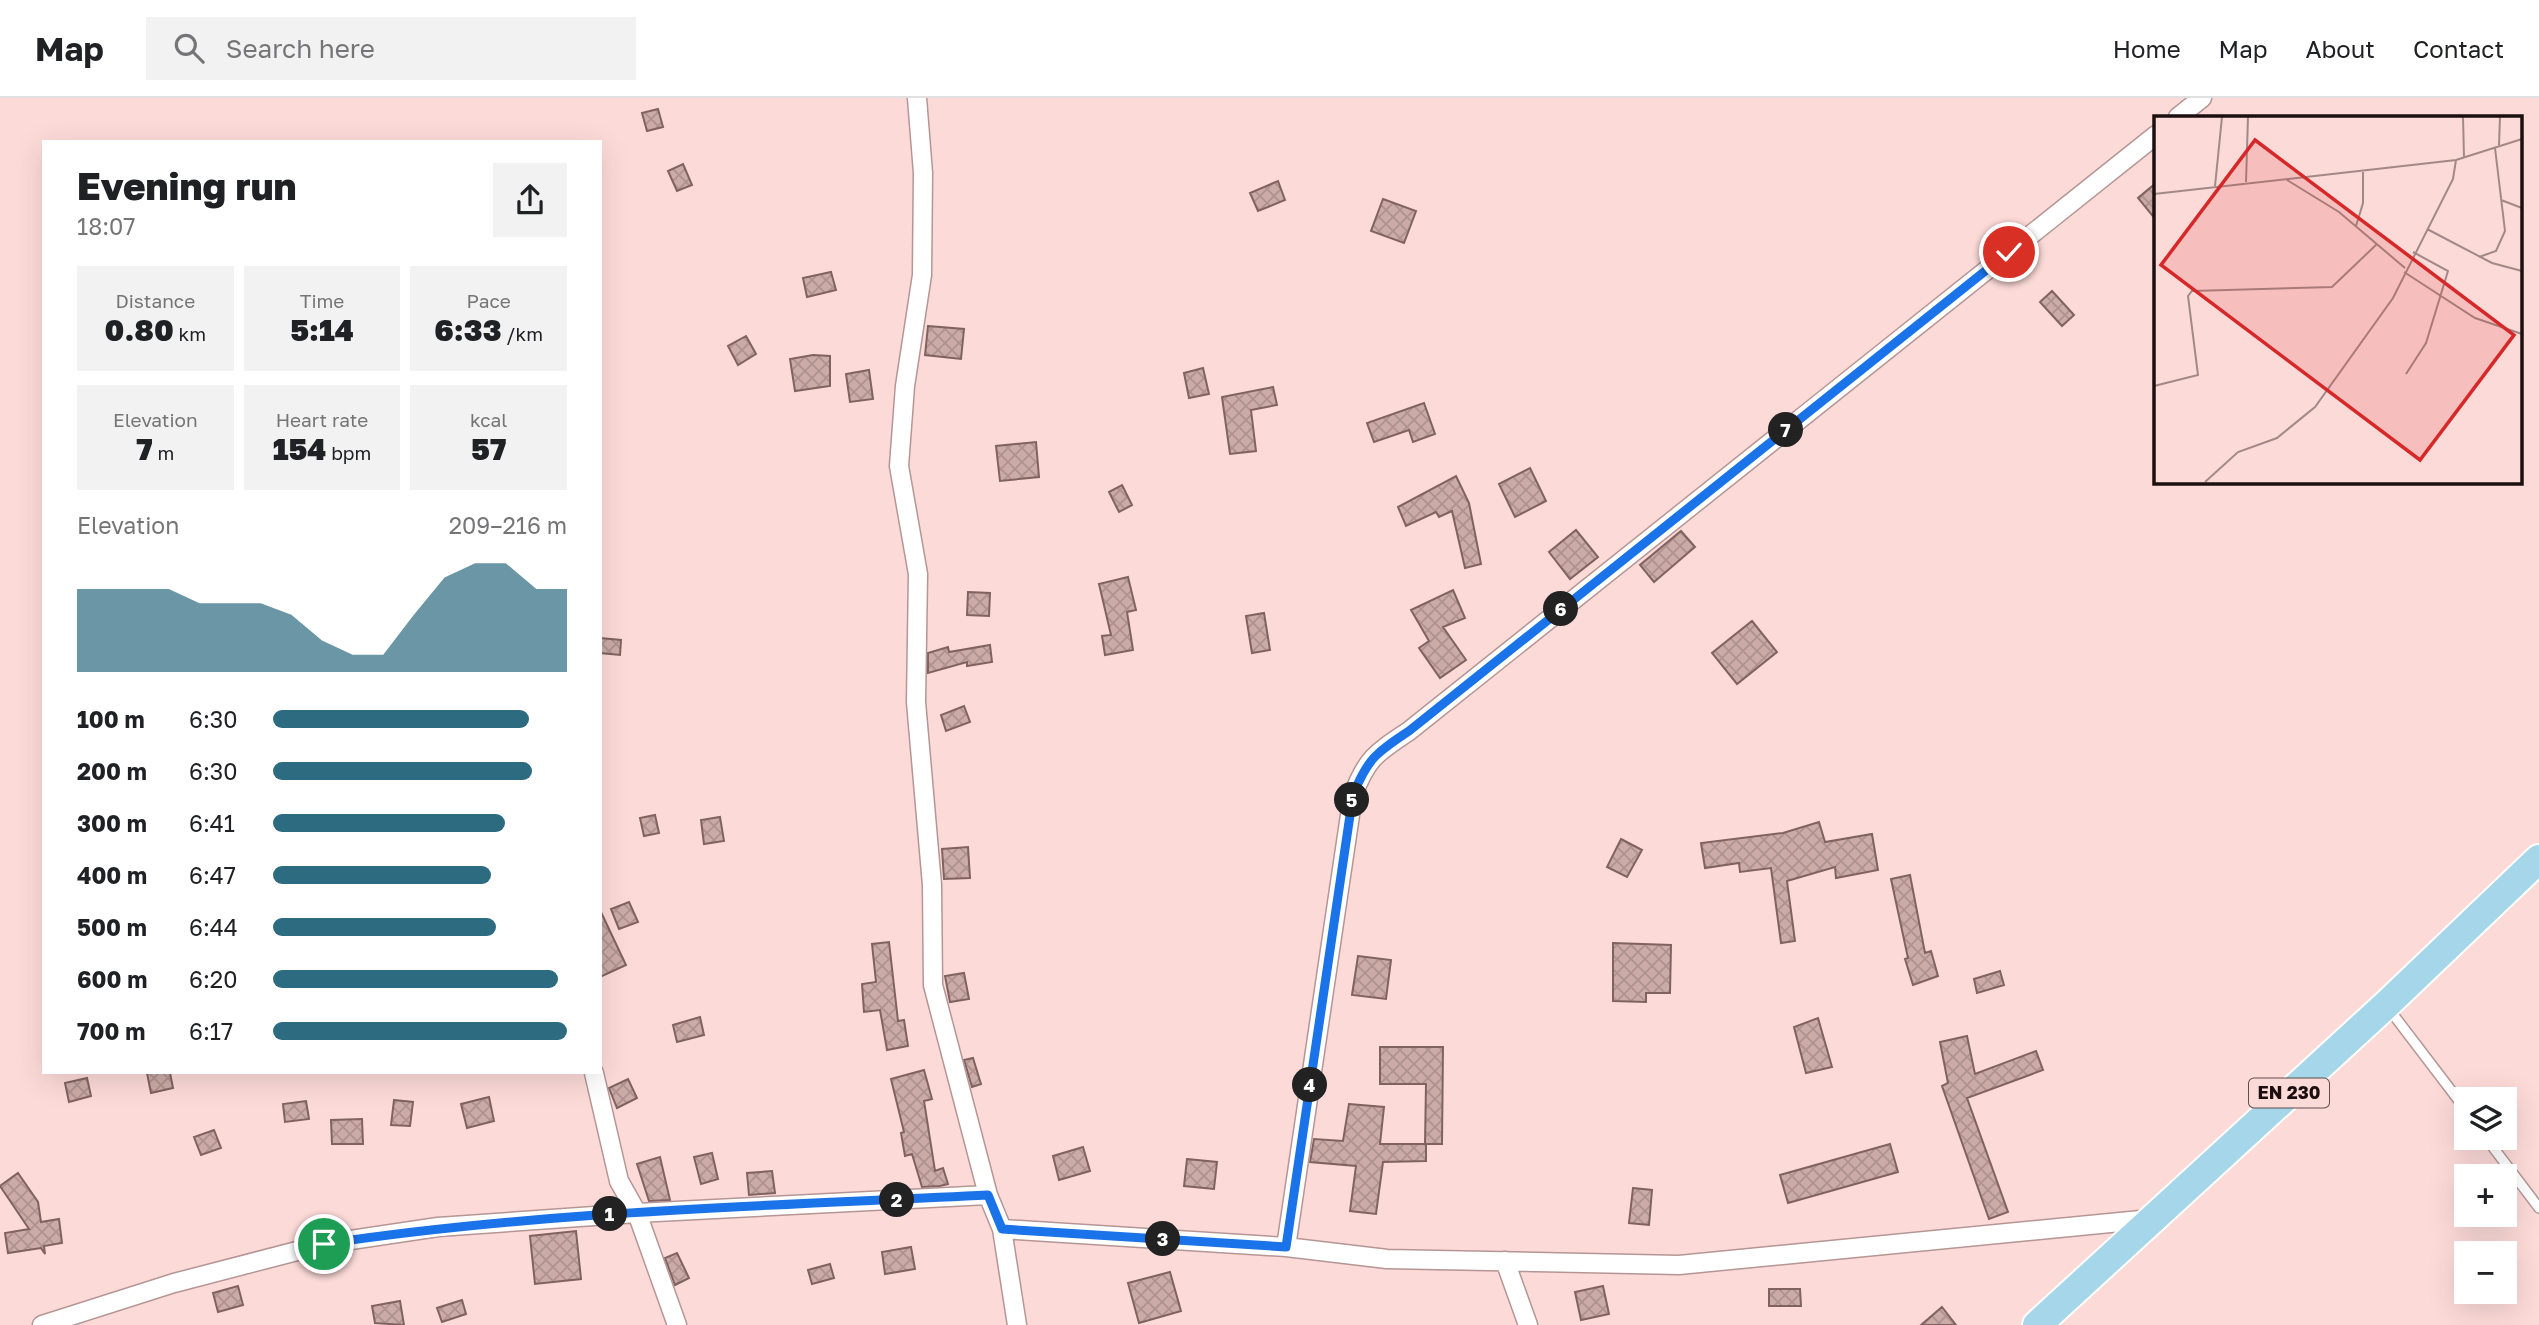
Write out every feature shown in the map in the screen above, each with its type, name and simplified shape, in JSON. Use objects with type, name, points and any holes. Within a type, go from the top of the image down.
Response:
[{"type":"main road","name":"EN 230","points":[[2037,1325],[2386,1005],[2539,859]]},
{"type":"street","points":[[918,98],[923,173],[922,275],[905,386],[899,466],[918,574],[916,702],[932,885],[933,985],[988,1195],[1002,1229],[1017,1325]]},
{"type":"street","points":[[2179,116],[2202,98]]},
{"type":"street","points":[[1286,1247],[1353,795],[1364,768],[1378,752],[1409,731],[2154,137]]},
{"type":"street","points":[[594,1074],[619,1181],[637,1213],[677,1325]]},
{"type":"street","points":[[42,1325],[174,1283],[324,1244],[438,1227],[637,1213],[988,1195]]},
{"type":"street","points":[[1002,1229],[1286,1247],[1387,1259],[1679,1265],[2151,1219]]},
{"type":"street","points":[[1506,1261],[1528,1325]]},
{"type":"lane","points":[[2386,1005],[2454,1094]]},
{"type":"lane","points":[[2495,1150],[2539,1208]]},
{"type":"building","points":[[658,109],[663,127],[647,131],[642,113]]},
{"type":"building","points":[[683,164],[692,185],[677,191],[668,171]]},
{"type":"building","points":[[1278,181],[1285,200],[1258,211],[1250,193]]},
{"type":"building","points":[[2154,185],[2154,218],[2138,198]]},
{"type":"building","points":[[1383,199],[1416,211],[1404,243],[1371,231]]},
{"type":"building","points":[[831,272],[836,290],[807,297],[803,278]]},
{"type":"building","points":[[2052,291],[2074,315],[2062,326],[2040,302]]},
{"type":"building","points":[[928,326],[964,329],[961,359],[925,355]]},
{"type":"building","points":[[746,336],[756,354],[738,365],[728,346]]},
{"type":"building","points":[[813,355],[830,356],[830,386],[795,391],[790,359]]},
{"type":"building","points":[[1203,368],[1209,394],[1189,398],[1184,373]]},
{"type":"building","points":[[869,370],[873,399],[850,402],[846,374]]},
{"type":"building","points":[[1273,387],[1277,405],[1251,410],[1256,451],[1230,454],[1222,397]]},
{"type":"building","points":[[1424,403],[1435,434],[1413,442],[1409,430],[1374,442],[1367,423]]},
{"type":"building","points":[[1036,442],[1039,477],[1000,481],[996,446]]},
{"type":"building","points":[[1530,468],[1546,501],[1515,517],[1499,484]]},
{"type":"building","points":[[1456,476],[1469,503],[1481,564],[1465,568],[1452,511],[1439,517],[1436,512],[1406,526],[1398,507]]},
{"type":"building","points":[[1122,485],[1132,505],[1119,512],[1109,492]]},
{"type":"building","points":[[1576,530],[1598,557],[1570,579],[1549,552]]},
{"type":"building","points":[[1681,531],[1695,547],[1654,582],[1640,565]]},
{"type":"building","points":[[1128,577],[1136,610],[1127,612],[1133,650],[1105,655],[1102,636],[1111,635],[1099,584]]},
{"type":"building","points":[[1453,590],[1465,618],[1443,627],[1466,660],[1440,678],[1419,648],[1429,641],[1411,610]]},
{"type":"building","points":[[968,592],[990,593],[989,616],[967,615]]},
{"type":"building","points":[[1264,613],[1270,650],[1252,653],[1246,616]]},
{"type":"building","points":[[1752,621],[1777,652],[1737,684],[1712,653]]},
{"type":"building","points":[[602,638],[621,640],[620,655],[602,653]]},
{"type":"building","points":[[990,645],[992,662],[967,666],[967,662],[928,673],[928,653],[948,647],[949,652]]},
{"type":"building","points":[[964,706],[970,722],[946,731],[941,715]]},
{"type":"building","points":[[655,815],[659,833],[644,836],[640,818]]},
{"type":"building","points":[[720,817],[724,841],[704,844],[701,820]]},
{"type":"building","points":[[1819,822],[1825,842],[1872,834],[1878,870],[1836,878],[1835,867],[1787,881],[1795,941],[1781,943],[1771,868],[1740,872],[1739,863],[1705,868],[1701,843],[1783,833]]},
{"type":"building","points":[[1621,839],[1642,850],[1627,877],[1607,867]]},
{"type":"building","points":[[968,847],[970,878],[944,879],[942,849]]},
{"type":"building","points":[[1910,875],[1925,953],[1931,951],[1938,976],[1913,985],[1905,959],[1908,958],[1891,879]]},
{"type":"building","points":[[629,902],[638,922],[619,929],[611,909]]},
{"type":"building","points":[[602,914],[626,965],[602,976]]},
{"type":"building","points":[[889,942],[898,1021],[904,1020],[908,1046],[887,1050],[880,1010],[864,1012],[862,984],[876,982],[872,944]]},
{"type":"building","points":[[1613,943],[1671,945],[1670,993],[1646,993],[1646,1002],[1613,1001]]},
{"type":"building","points":[[1358,956],[1391,960],[1386,999],[1352,995]]},
{"type":"building","points":[[2000,971],[2004,985],[1977,993],[1974,979]]},
{"type":"building","points":[[964,973],[969,999],[950,1002],[945,976]]},
{"type":"building","points":[[700,1017],[704,1035],[677,1042],[673,1025]]},
{"type":"building","points":[[1818,1018],[1832,1067],[1806,1073],[1794,1027]]},
{"type":"building","points":[[1967,1036],[1975,1074],[2036,1051],[2043,1070],[1967,1098],[2008,1212],[1989,1219],[1942,1086],[1948,1083],[1940,1042]]},
{"type":"building","points":[[1380,1047],[1443,1047],[1442,1144],[1425,1144],[1426,1084],[1380,1084]]},
{"type":"building","points":[[973,1058],[981,1084],[972,1087],[964,1060]]},
{"type":"building","points":[[924,1070],[932,1099],[924,1101],[935,1171],[943,1168],[948,1184],[940,1186],[922,1187],[912,1154],[905,1156],[901,1133],[904,1132],[891,1079]]},
{"type":"building","points":[[147,1074],[170,1074],[173,1088],[151,1093]]},
{"type":"building","points":[[87,1078],[91,1096],[69,1102],[65,1083]]},
{"type":"building","points":[[628,1079],[637,1098],[617,1108],[609,1088]]},
{"type":"building","points":[[489,1097],[494,1121],[467,1128],[461,1104]]},
{"type":"building","points":[[394,1100],[413,1102],[410,1126],[391,1125]]},
{"type":"building","points":[[306,1101],[309,1119],[285,1122],[283,1104]]},
{"type":"building","points":[[1349,1104],[1384,1107],[1380,1144],[1426,1144],[1426,1161],[1383,1162],[1376,1214],[1350,1211],[1356,1166],[1310,1162],[1314,1139],[1343,1141]]},
{"type":"building","points":[[362,1119],[363,1144],[332,1144],[331,1120]]},
{"type":"building","points":[[214,1130],[221,1148],[201,1155],[194,1137]]},
{"type":"building","points":[[1890,1144],[1898,1172],[1788,1203],[1780,1175]]},
{"type":"building","points":[[1083,1147],[1090,1171],[1059,1180],[1053,1156]]},
{"type":"building","points":[[712,1153],[718,1179],[701,1184],[694,1157]]},
{"type":"building","points":[[660,1157],[670,1200],[649,1201],[637,1164]]},
{"type":"building","points":[[1187,1159],[1217,1162],[1214,1189],[1184,1186]]},
{"type":"building","points":[[772,1171],[775,1193],[749,1195],[747,1173]]},
{"type":"building","points":[[18,1173],[38,1202],[41,1222],[59,1219],[62,1243],[44,1246],[45,1254],[41,1248],[8,1253],[5,1233],[29,1229],[0,1186]]},
{"type":"building","points":[[1633,1188],[1652,1190],[1649,1225],[1629,1223]]},
{"type":"building","points":[[576,1231],[581,1279],[535,1284],[530,1236]]},
{"type":"building","points":[[911,1247],[915,1269],[885,1274],[882,1252]]},
{"type":"building","points":[[677,1253],[689,1278],[675,1285],[665,1258]]},
{"type":"building","points":[[830,1264],[834,1278],[812,1284],[808,1270]]},
{"type":"building","points":[[1170,1272],[1181,1311],[1139,1323],[1128,1283]]},
{"type":"building","points":[[238,1286],[243,1305],[218,1312],[213,1293]]},
{"type":"building","points":[[1603,1286],[1609,1314],[1581,1320],[1575,1292]]},
{"type":"building","points":[[1769,1289],[1800,1289],[1801,1306],[1769,1306]]},
{"type":"building","points":[[462,1300],[466,1314],[442,1322],[437,1308]]},
{"type":"building","points":[[400,1301],[404,1325],[375,1323],[372,1306]]},
{"type":"building","points":[[1942,1307],[1956,1325],[1921,1325]]},
{"type":"route","points":[[324,1244],[438,1227],[637,1213],[988,1195],[1002,1229],[1286,1247],[1353,795],[1364,768],[1378,752],[1409,731],[2009,252]]}]
